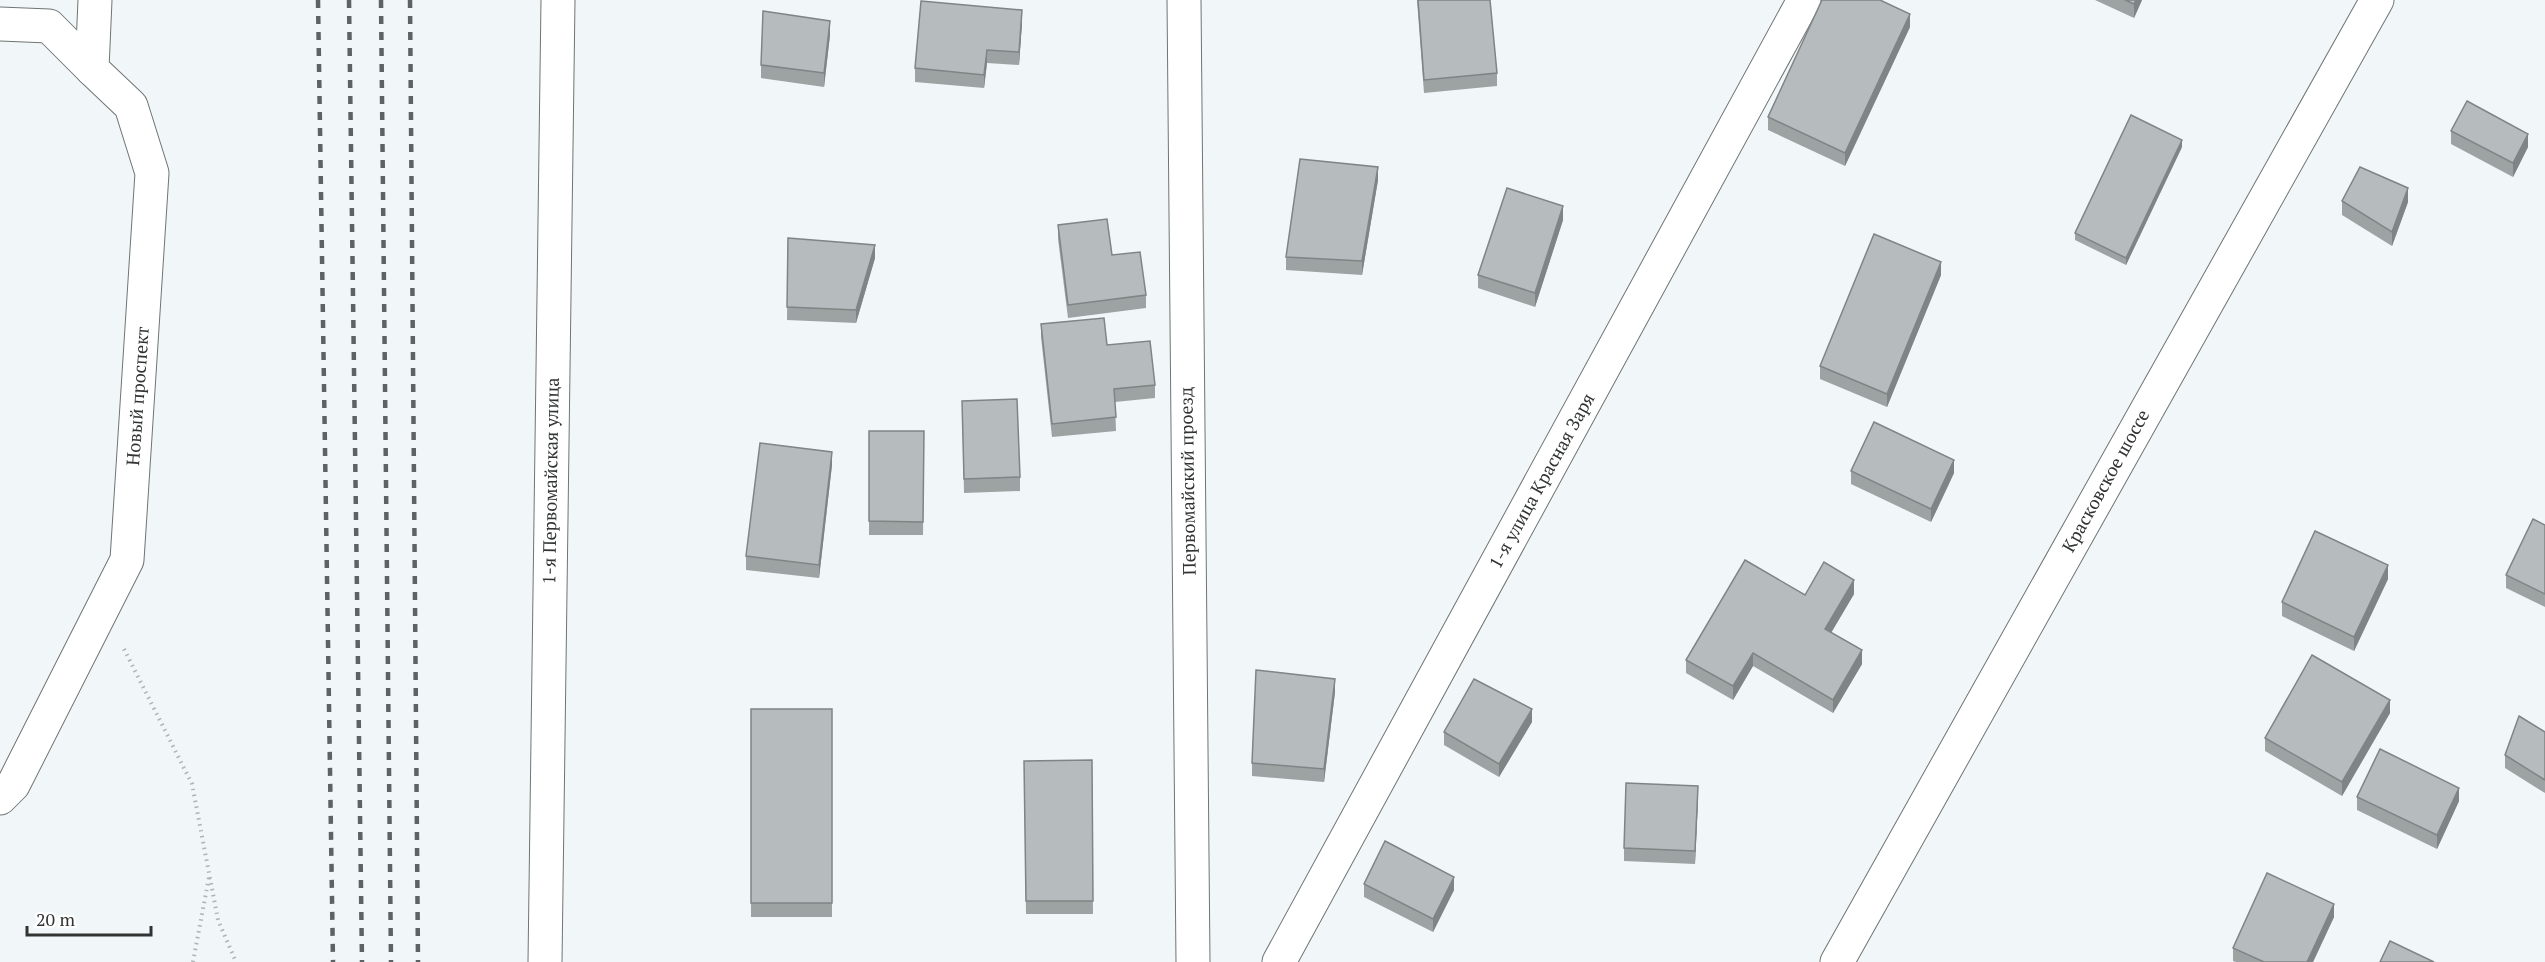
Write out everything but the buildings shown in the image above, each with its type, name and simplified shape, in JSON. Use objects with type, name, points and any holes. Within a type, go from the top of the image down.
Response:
[{"type":"street","points":[[92,69],[95,0]]},
{"type":"street","name":"1-я Первомайская улица","points":[[545,962],[558,0]]},
{"type":"street","name":"Первомайский проезд","points":[[1184,0],[1193,962]]},
{"type":"street","name":"1-я улица Красная Заря","points":[[1279,962],[1804,0]]},
{"type":"street","name":"Красковское шоссе","points":[[1837,962],[2377,0]]},
{"type":"street","name":"Новый проспект","points":[[0,24],[49,26],[131,106],[153,173],[127,560],[7,792]]},
{"type":"path","points":[[120,643],[192,784],[218,920],[236,962]]},
{"type":"path","points":[[192,962],[210,874]]},
{"type":"railway","points":[[318,0],[333,962]]},
{"type":"railway","points":[[349,0],[362,962]]},
{"type":"railway","points":[[381,0],[391,962]]},
{"type":"railway","points":[[410,0],[418,962]]}]
